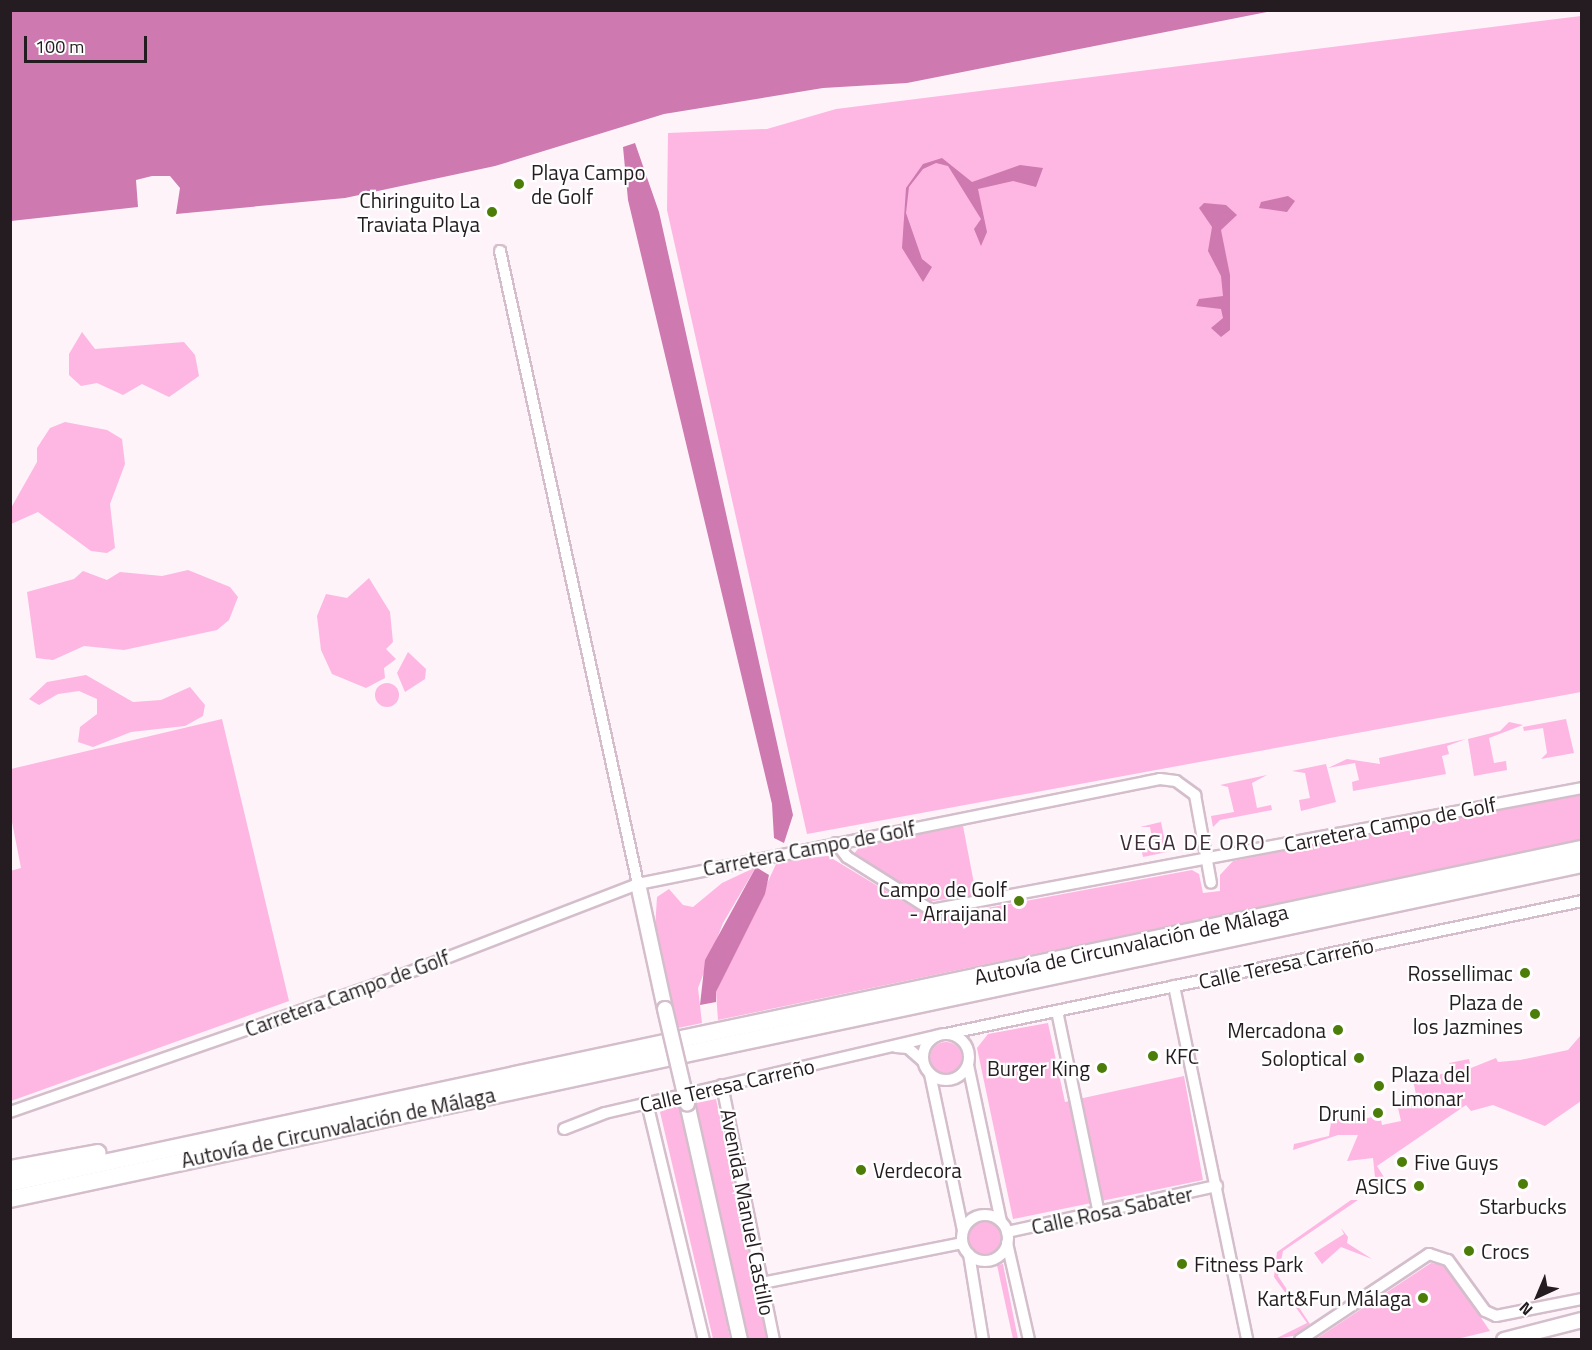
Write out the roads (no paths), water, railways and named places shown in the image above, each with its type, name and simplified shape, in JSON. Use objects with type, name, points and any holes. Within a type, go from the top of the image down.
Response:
[{"type":"highway","name":"Autovía de Circunvalación de Málaga","points":[[1581,849],[683,1047],[1581,864]]},
{"type":"highway","name":"Autovía de Circunvalación de Málaga","points":[[10,1183],[173,1145],[665,1050],[10,1199]]},
{"type":"highway","points":[[10,1169],[173,1145]]},
{"type":"highway","points":[[10,1209],[128,1178],[143,1168]]},
{"type":"main road","name":"Avenida Manuel Castillo","points":[[638,884],[740,1340]]},
{"type":"main road","points":[[1504,1340],[1581,1320]]},
{"type":"street","points":[[500,250],[638,884]]},
{"type":"street","name":"Carretera Campo de Golf","points":[[10,1112],[389,980],[638,884],[836,843],[1160,779],[1176,781],[1195,795],[1208,859],[1581,788]]},
{"type":"street","points":[[836,843],[847,857],[931,910],[1208,859],[1211,883]]},
{"type":"street","name":"Calle Teresa Carreño","points":[[564,1129],[647,1103],[941,1035],[1581,901]]},
{"type":"street","points":[[1174,986],[1249,1337]]},
{"type":"street","points":[[1057,1011],[1100,1213]]},
{"type":"street","points":[[991,1024],[979,1031],[968,1049],[968,1065],[1029,1340]]},
{"type":"street","points":[[923,1061],[926,1046],[941,1035],[959,1038],[968,1049]]},
{"type":"street","points":[[892,1047],[908,1048],[923,1061],[930,1074],[963,1230],[962,1243],[969,1254],[983,1340]]},
{"type":"street","points":[[930,1074],[952,1080],[968,1065]]},
{"type":"street","name":"Avenida Manuel Castillo","points":[[722,1085],[774,1340]]},
{"type":"street","points":[[647,1103],[704,1340]]},
{"type":"street","name":"Calle Rosa Sabater","points":[[1005,1232],[1217,1186]]},
{"type":"street","points":[[963,1230],[980,1215],[1005,1232]]},
{"type":"street","points":[[969,1254],[988,1260],[1005,1232]]},
{"type":"street","points":[[762,1283],[962,1243]]},
{"type":"street","points":[[1299,1340],[1429,1254],[1448,1260],[1479,1304],[1496,1316],[1581,1299]]},
{"type":"place","name":"Playa Campo de Golf","points":[[519,184]]},
{"type":"place","name":"Chiringuito La Traviata Playa","points":[[492,212]]},
{"type":"place","name":"Campo de Golf - Arraijanal","points":[[1019,901]]},
{"type":"place","name":"Rossellimac","points":[[1525,973]]},
{"type":"place","name":"Plaza de los Jazmines","points":[[1535,1014]]},
{"type":"place","name":"Mercadona","points":[[1338,1030]]},
{"type":"place","name":"KFC","points":[[1153,1056]]},
{"type":"place","name":"Soloptical","points":[[1359,1058]]},
{"type":"place","name":"Burger King","points":[[1102,1068]]},
{"type":"place","name":"Plaza del Limonar","points":[[1379,1086]]},
{"type":"place","name":"Druni","points":[[1378,1113]]},
{"type":"place","name":"Five Guys","points":[[1402,1162]]},
{"type":"place","name":"Verdecora","points":[[861,1170]]},
{"type":"place","name":"Starbucks","points":[[1523,1184]]},
{"type":"place","name":"ASICS","points":[[1419,1186]]},
{"type":"place","name":"Crocs","points":[[1469,1251]]},
{"type":"place","name":"Fitness Park","points":[[1182,1264]]},
{"type":"place","name":"Kart&Fun Málaga","points":[[1423,1298]]},
{"type":"district","name":"VEGA DE ORO","points":[[1193,843]]}]
